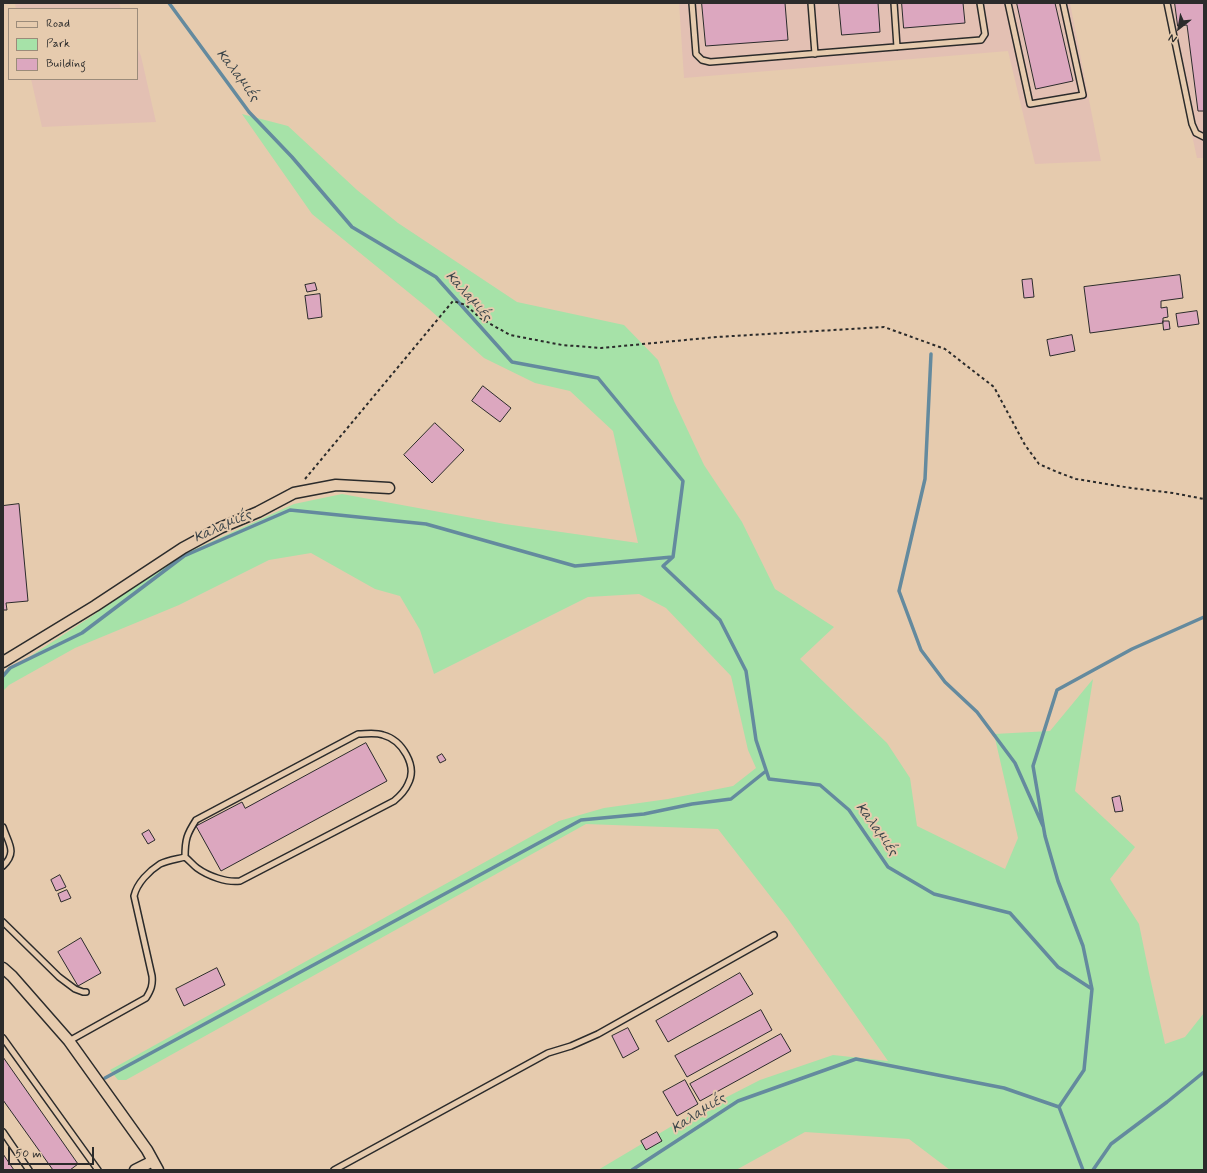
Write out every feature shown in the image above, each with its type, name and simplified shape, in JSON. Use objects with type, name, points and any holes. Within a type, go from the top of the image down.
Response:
[{"type":"street","points":[[3,662],[94,606],[183,548],[220,528],[258,512],[294,493],[336,485],[389,488]]},
{"type":"street","points":[[3,968],[69,1041],[147,1150],[155,1166],[135,1170]]},
{"type":"lane","points":[[692,3],[696,54],[702,60],[710,62],[981,40],[986,34],[980,3]]},
{"type":"lane","points":[[811,3],[815,54]]},
{"type":"lane","points":[[894,3],[897,47]]},
{"type":"lane","points":[[1008,3],[1030,104],[1083,95],[1063,3]]},
{"type":"lane","points":[[1167,3],[1192,124],[1196,133],[1204,137]]},
{"type":"lane","points":[[374,733],[384,735],[397,742],[410,760],[411,773],[409,783],[402,794],[394,801],[240,881],[228,882],[213,876],[198,868],[185,857],[185,843],[189,831],[196,820],[358,734],[374,733]]},
{"type":"lane","points":[[3,827],[12,848],[10,858],[3,866]]},
{"type":"lane","points":[[69,1041],[146,998],[150,992],[153,984],[152,976],[134,896],[135,890],[147,874],[161,864],[185,857]]},
{"type":"lane","points":[[3,922],[60,977],[75,989],[86,992]]},
{"type":"lane","points":[[334,1170],[548,1053],[571,1046],[598,1034],[774,935]]},
{"type":"lane","points":[[3,1038],[98,1170]]},
{"type":"lane","points":[[3,1132],[29,1170]]},
{"type":"path","points":[[294,493],[453,301],[466,305],[480,318],[510,335],[562,345],[601,348],[717,337],[884,327],[944,349],[994,388],[1025,445],[1039,464],[1076,479],[1204,499]]},
{"type":"shaded area","points":[[15,3],[119,3],[121,8],[16,8]]},
{"type":"shaded area","points":[[679,3],[1070,3],[1101,161],[1035,164],[1008,51],[684,78]]},
{"type":"shaded area","points":[[1163,3],[1204,3],[1204,158],[1197,158]]},
{"type":"shaded area","points":[[138,49],[141,56],[156,122],[42,127],[31,80],[138,80]]},
{"type":"green space","points":[[242,114],[288,126],[357,190],[398,223],[517,302],[624,325],[658,360],[674,401],[704,465],[742,522],[775,589],[834,627],[800,659],[887,743],[910,778],[917,826],[1005,869],[1018,838],[994,734],[1050,731],[1093,679],[1075,791],[1135,847],[1110,879],[1139,924],[1165,1044],[1185,1037],[1204,1013],[1204,1170],[950,1170],[909,1139],[805,1132],[736,1170],[598,1170],[682,1120],[760,1080],[833,1055],[888,1061],[788,919],[718,829],[586,824],[126,1080],[118,1080],[110,1070],[559,821],[604,808],[668,799],[733,786],[756,768],[748,750],[731,676],[666,608],[639,594],[588,597],[434,674],[420,630],[400,596],[375,589],[311,553],[269,560],[179,605],[75,648],[9,685],[3,691],[3,674],[180,556],[294,504],[342,494],[505,524],[638,543],[613,431],[570,391],[535,383],[484,358],[429,309],[312,214]]},
{"type":"building","points":[[702,3],[785,3],[788,40],[706,46]]},
{"type":"building","points":[[839,3],[878,3],[880,32],[842,35]]},
{"type":"building","points":[[902,3],[963,3],[965,23],[904,28]]},
{"type":"building","points":[[1017,3],[1055,3],[1073,81],[1036,89]]},
{"type":"building","points":[[1175,3],[1204,3],[1204,111],[1198,111],[1187,25],[1178,26]]},
{"type":"building","points":[[1180,275],[1183,298],[1161,301],[1161,308],[1167,307],[1168,317],[1163,318],[1163,323],[1090,333],[1084,287]]},
{"type":"building","points":[[1032,279],[1034,297],[1024,298],[1022,280]]},
{"type":"building","points":[[315,283],[317,290],[307,292],[305,285]]},
{"type":"building","points":[[320,294],[322,317],[308,319],[305,296]]},
{"type":"building","points":[[1197,311],[1199,324],[1178,327],[1176,314]]},
{"type":"building","points":[[1163,321],[1169,321],[1170,329],[1164,330]]},
{"type":"building","points":[[1072,335],[1075,351],[1050,356],[1047,340]]},
{"type":"building","points":[[483,386],[511,408],[500,422],[472,401]]},
{"type":"building","points":[[435,423],[464,450],[432,483],[404,455]]},
{"type":"building","points":[[19,504],[28,601],[6,603],[7,610],[3,610],[3,506]]},
{"type":"building","points":[[366,743],[387,781],[221,871],[196,826],[242,802],[245,808]]},
{"type":"building","points":[[442,754],[446,760],[440,763],[437,757]]},
{"type":"building","points":[[1120,796],[1123,811],[1115,812],[1112,798]]},
{"type":"building","points":[[149,830],[155,840],[148,844],[142,834]]},
{"type":"building","points":[[60,875],[66,887],[56,891],[51,880]]},
{"type":"building","points":[[67,890],[71,898],[61,902],[58,894]]},
{"type":"building","points":[[81,938],[101,973],[78,986],[58,952]]},
{"type":"building","points":[[217,968],[225,985],[184,1006],[176,989]]},
{"type":"building","points":[[740,973],[753,994],[668,1042],[656,1021]]},
{"type":"building","points":[[761,1010],[772,1030],[687,1077],[675,1056]]},
{"type":"building","points":[[628,1028],[639,1049],[623,1058],[612,1036]]},
{"type":"building","points":[[781,1034],[791,1051],[700,1101],[690,1084]]},
{"type":"building","points":[[3,1057],[78,1164],[70,1170],[53,1170],[3,1100]]},
{"type":"building","points":[[685,1080],[698,1104],[677,1116],[663,1092]]},
{"type":"building","points":[[657,1132],[662,1141],[646,1150],[641,1141]]},
{"type":"building","points":[[3,1154],[14,1170],[3,1170]]},
{"type":"waterway","name":"Καλαμιές","points":[[169,3],[249,112],[292,157],[352,227],[436,277],[512,362],[598,378],[683,481],[673,557],[663,566],[720,620],[746,671],[756,740],[769,779],[820,785],[849,810],[888,867],[934,894],[1010,913],[1058,967],[1092,989],[1084,1070],[1059,1107],[1004,1088],[856,1059],[738,1101],[632,1170]]},
{"type":"waterway","points":[[931,354],[925,479],[899,591],[921,650],[945,682],[977,712],[1015,763],[1043,826]]},
{"type":"waterway","name":"Καλαμιές","points":[[3,676],[10,668],[82,633],[184,556],[290,510],[426,524],[575,566],[672,557]]},
{"type":"waterway","points":[[1092,989],[1083,946],[1058,881],[1045,836],[1033,766],[1057,690],[1132,649],[1204,617]]},
{"type":"waterway","points":[[105,1078],[581,820],[644,814],[692,804],[731,799],[766,771]]},
{"type":"waterway","points":[[1093,1170],[1111,1144],[1204,1072]]},
{"type":"waterway","name":"Καλαμιές","points":[[1059,1107],[1083,1170]]}]
